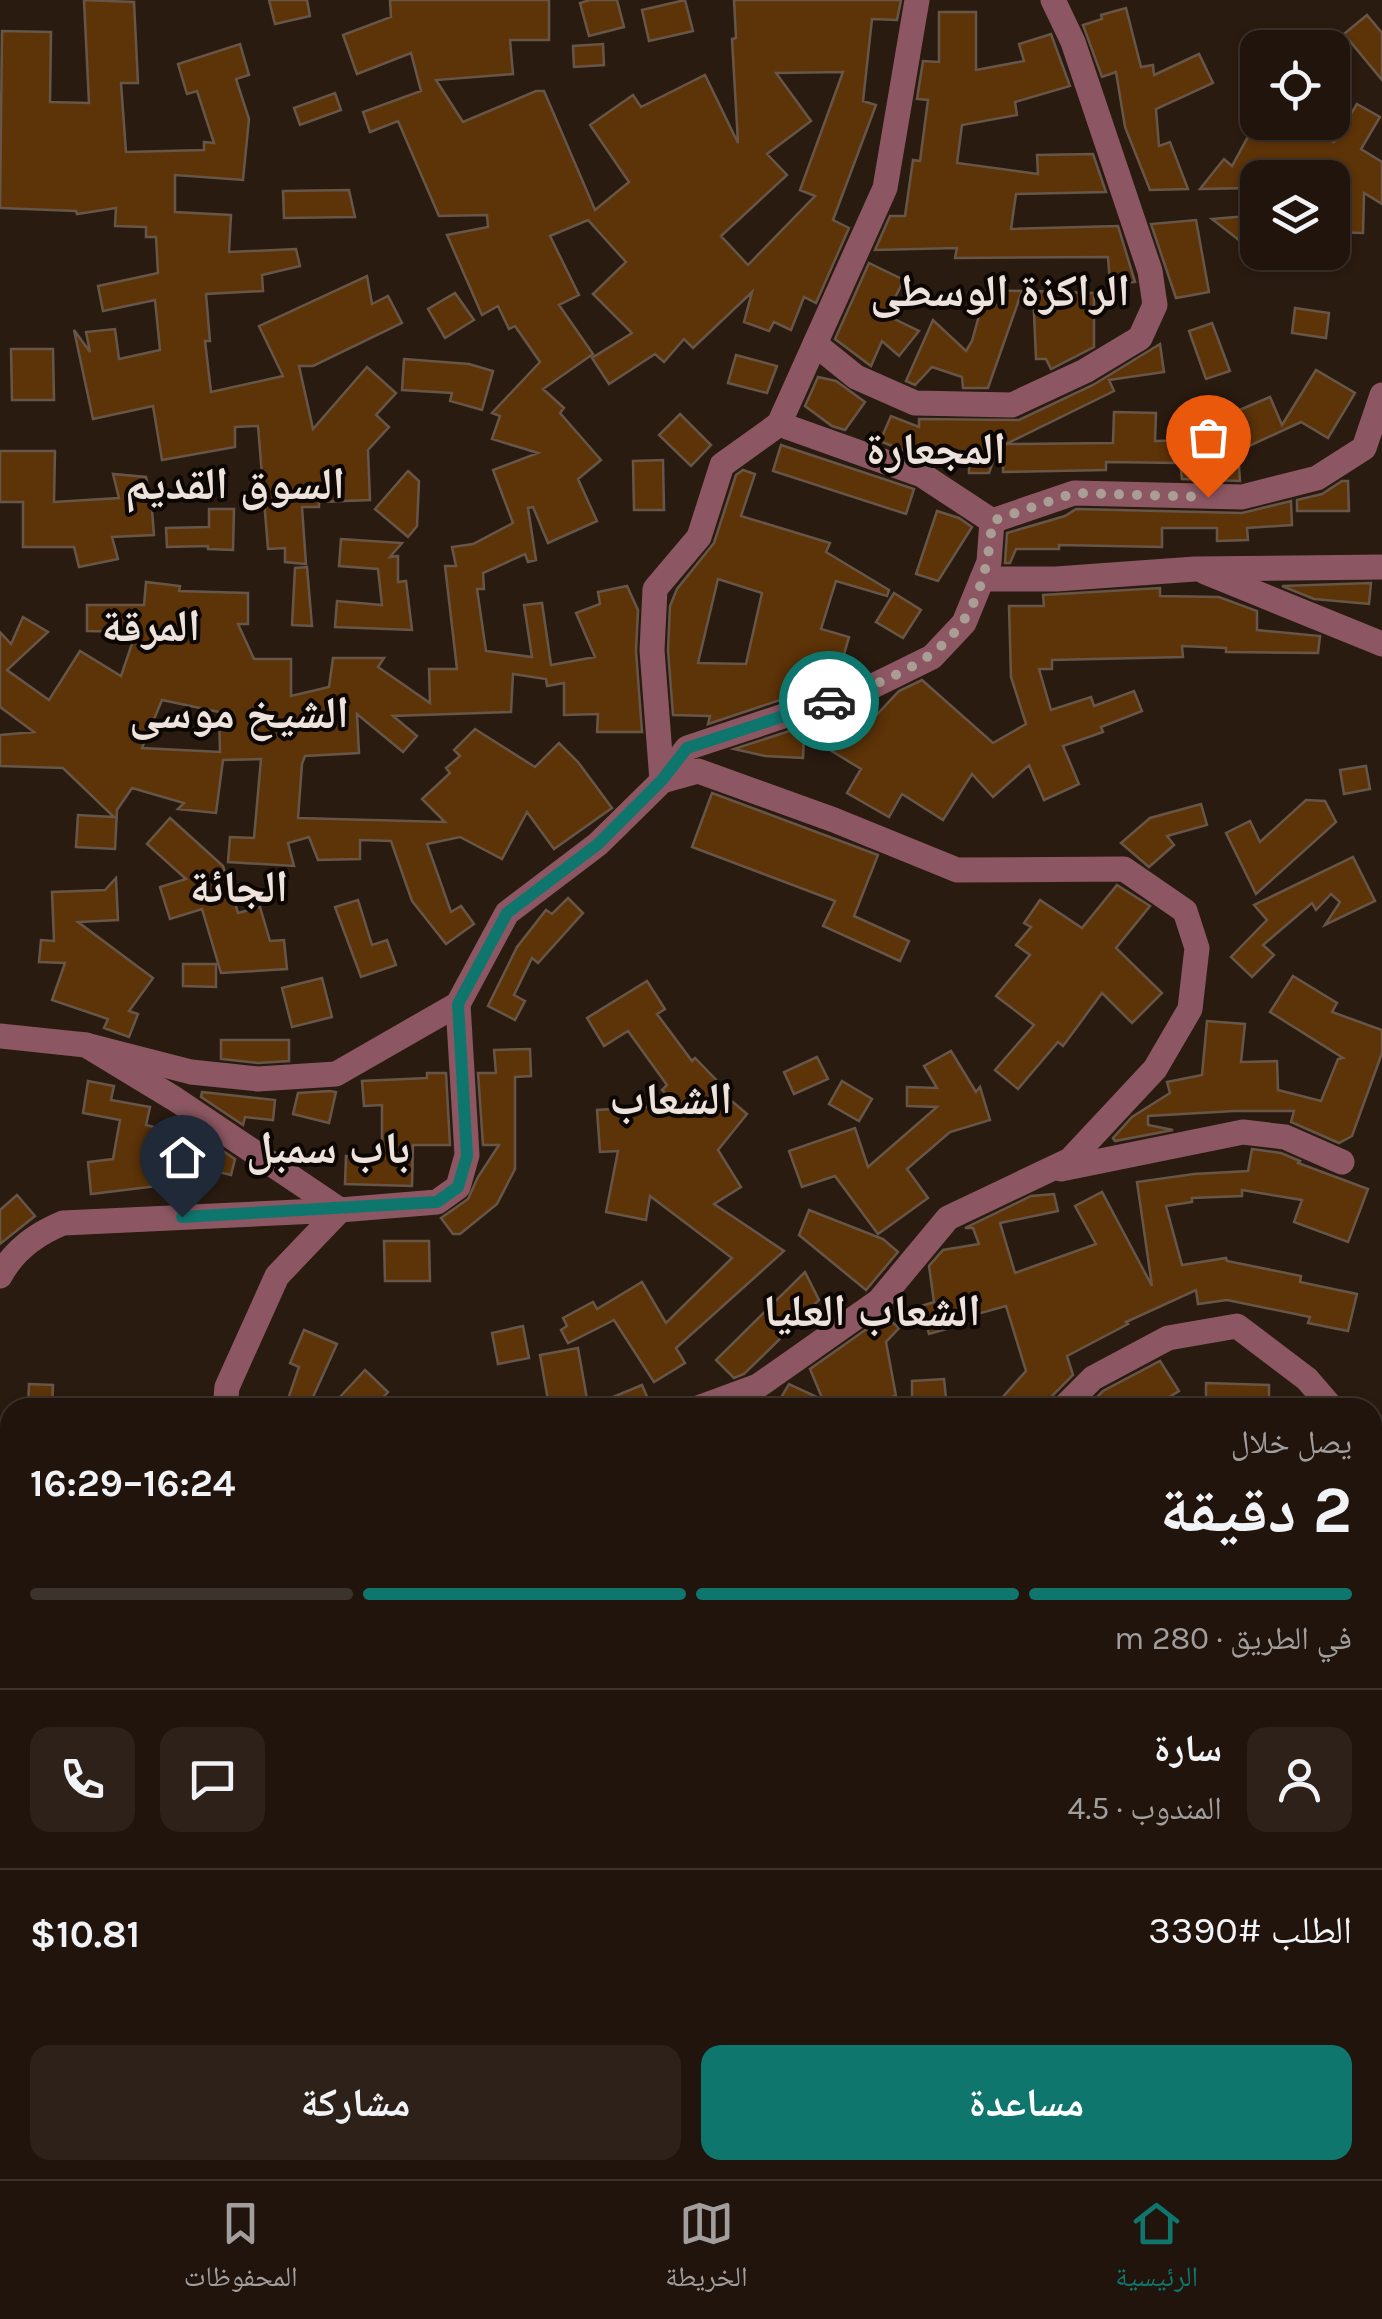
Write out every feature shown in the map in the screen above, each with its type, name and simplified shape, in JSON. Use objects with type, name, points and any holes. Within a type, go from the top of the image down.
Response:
[{"type":"street","points":[[662,780],[652,650],[655,589],[699,537],[722,465],[778,424],[815,344],[884,188],[917,0]]},
{"type":"street","points":[[815,344],[856,377],[915,403],[1012,405],[1086,371],[1140,338],[1155,305],[1150,270],[1074,42],[1052,0]]},
{"type":"street","points":[[992,521],[1074,493],[1242,497],[1317,478],[1364,448],[1382,395]]},
{"type":"street","points":[[778,424],[922,475],[992,521]]},
{"type":"street","points":[[0,1276],[10,1258],[42,1232],[64,1222],[437,1202],[458,1187],[467,1156],[458,1004],[507,913],[598,844],[662,780],[687,748],[871,687],[932,656],[964,623],[989,562],[992,521]]},
{"type":"street","points":[[982,580],[1056,580],[1195,568],[1382,567]]},
{"type":"street","points":[[1195,568],[1382,644]]},
{"type":"street","points":[[662,780],[698,771],[957,870],[1124,868],[1185,911],[1198,948],[1190,1009],[1155,1068],[1070,1160],[948,1218],[879,1300],[758,1386],[725,1398]]},
{"type":"street","points":[[0,1036],[86,1046],[191,1072],[258,1079],[336,1074],[458,1004]]},
{"type":"street","points":[[86,1046],[174,1099],[340,1210]]},
{"type":"street","points":[[1042,1173],[1244,1132],[1285,1137],[1342,1162]]},
{"type":"street","points":[[229,1398],[277,1276],[340,1210]]},
{"type":"street","points":[[1073,1398],[1094,1378],[1168,1338],[1237,1326],[1307,1379],[1323,1398]]},
{"type":"street","points":[[0,1504],[0,1534]]},
{"type":"building","points":[[84,0],[134,2],[138,83],[121,83],[126,152],[204,150],[204,142],[214,143],[197,91],[187,94],[178,64],[240,44],[249,75],[236,79],[249,119],[243,180],[175,175],[175,212],[231,215],[229,252],[296,249],[300,266],[262,275],[263,291],[206,294],[210,341],[205,341],[211,392],[283,376],[259,326],[367,276],[372,304],[388,296],[402,323],[313,366],[299,366],[313,429],[367,367],[396,393],[376,415],[389,427],[368,450],[370,500],[319,502],[319,507],[302,507],[306,564],[285,562],[285,548],[268,549],[258,426],[235,427],[235,447],[162,460],[153,406],[93,419],[74,330],[90,352],[86,332],[115,329],[119,359],[160,350],[155,300],[103,311],[98,286],[158,273],[156,237],[146,237],[146,227],[115,226],[116,208],[77,214],[0,208],[2,31],[51,32],[50,102],[89,103]]},
{"type":"building","points":[[269,0],[307,0],[310,16],[275,24]]},
{"type":"building","points":[[390,0],[549,0],[549,40],[510,40],[513,74],[436,80],[463,122],[544,91],[595,210],[629,182],[590,125],[633,95],[641,107],[705,75],[738,143],[732,39],[736,38],[734,0],[901,0],[897,20],[872,19],[863,101],[876,105],[833,220],[849,228],[816,303],[804,297],[791,330],[774,322],[769,331],[744,322],[752,292],[693,348],[684,339],[664,362],[655,354],[609,384],[592,358],[632,333],[593,294],[626,262],[588,220],[550,236],[579,295],[559,305],[593,354],[543,389],[564,408],[560,413],[601,460],[578,479],[597,521],[548,543],[533,507],[528,508],[536,560],[528,562],[525,554],[483,573],[484,589],[477,589],[486,651],[532,657],[524,605],[542,603],[551,665],[595,657],[576,613],[600,604],[598,592],[627,586],[638,610],[636,651],[642,732],[597,732],[598,714],[564,715],[564,683],[547,686],[546,679],[513,674],[511,712],[393,716],[417,736],[403,752],[357,714],[359,753],[305,756],[302,764],[298,818],[445,822],[422,799],[450,773],[446,768],[460,756],[454,750],[475,729],[535,767],[559,743],[578,762],[612,808],[554,849],[527,812],[502,859],[460,837],[427,844],[451,912],[461,906],[474,924],[446,944],[412,901],[391,841],[360,840],[360,859],[318,860],[309,837],[288,843],[294,866],[228,862],[230,837],[254,838],[261,759],[223,760],[216,813],[178,809],[184,803],[132,788],[117,810],[115,849],[76,847],[78,815],[114,817],[63,768],[0,766],[0,735],[34,732],[0,707],[0,632],[11,644],[23,617],[48,632],[7,670],[49,700],[80,651],[121,676],[136,632],[87,631],[87,605],[144,605],[146,582],[180,586],[179,591],[248,593],[248,624],[238,624],[254,659],[291,659],[291,696],[329,687],[333,658],[384,658],[378,667],[430,703],[429,669],[457,669],[445,566],[456,566],[452,547],[473,544],[513,523],[493,470],[538,453],[492,439],[500,416],[492,413],[540,362],[515,326],[509,329],[498,306],[482,315],[447,235],[488,227],[487,215],[439,216],[398,121],[370,132],[363,112],[421,91],[411,53],[357,74],[343,35],[391,17]],"holes":[[[843,72],[800,190],[815,196],[748,265],[721,236],[787,175],[767,154],[811,121],[776,73]],[[162,700],[219,712],[220,752],[142,748]]]},
{"type":"building","points":[[617,0],[624,27],[589,36],[580,3]]},
{"type":"building","points":[[685,0],[693,31],[649,41],[642,10]]},
{"type":"building","points":[[1126,8],[1141,67],[1153,65],[1154,75],[1199,54],[1213,83],[1156,109],[1159,146],[1170,142],[1188,189],[1150,190],[1125,127],[1116,72],[1102,77],[1083,25]]},
{"type":"building","points":[[939,12],[976,12],[976,70],[1024,61],[1019,44],[1051,34],[1070,86],[1015,102],[1017,115],[962,125],[957,163],[1038,174],[1037,155],[1093,154],[1106,192],[1016,194],[1011,229],[1118,226],[1135,282],[1110,284],[1108,257],[955,258],[957,248],[875,250],[890,216],[905,216],[913,160],[920,161],[928,100],[917,99],[923,61],[939,62]]},
{"type":"building","points":[[1367,15],[1382,33],[1382,80],[1350,41],[1349,30]]},
{"type":"building","points":[[603,44],[604,65],[574,67],[573,46]]},
{"type":"building","points":[[335,93],[341,110],[300,125],[294,108]]},
{"type":"building","points":[[1357,104],[1380,117],[1361,149],[1382,162],[1382,204],[1364,193],[1363,233],[1350,233],[1350,160],[1240,160],[1240,188],[1200,189],[1224,159],[1232,166],[1246,140],[1350,140],[1350,116]]},
{"type":"building","points":[[349,190],[355,217],[284,218],[283,191]]},
{"type":"building","points":[[1240,217],[1240,241],[1212,219]]},
{"type":"building","points":[[1196,220],[1209,292],[1176,298],[1151,224]]},
{"type":"building","points":[[869,263],[904,280],[886,315],[919,331],[899,356],[882,341],[871,366],[835,339]]},
{"type":"building","points":[[986,290],[1022,291],[988,388],[963,388],[962,377],[932,367],[915,385],[906,381],[933,320],[966,351]]},
{"type":"building","points":[[1033,291],[1094,293],[1094,347],[1051,369],[1046,359],[1036,359]]},
{"type":"building","points":[[455,293],[474,320],[445,338],[428,309]]},
{"type":"building","points":[[1295,308],[1329,313],[1326,338],[1292,333]]},
{"type":"building","points":[[1212,323],[1230,371],[1206,379],[1189,331]]},
{"type":"building","points":[[1160,344],[1164,372],[1109,380],[1114,391],[1006,444],[1113,443],[1114,412],[1156,413],[1155,441],[1232,439],[1223,417],[1270,397],[1282,425],[1316,370],[1355,393],[1328,438],[1301,422],[1238,451],[1240,481],[1182,479],[1180,463],[1106,462],[1106,470],[1003,472],[1004,430],[989,473],[969,473],[969,457],[919,457],[880,441],[891,416],[919,427],[919,419],[1019,420],[1093,385]]},
{"type":"building","points":[[11,349],[53,349],[54,400],[12,400]]},
{"type":"building","points":[[736,355],[777,366],[767,393],[728,383]]},
{"type":"building","points":[[404,359],[469,364],[493,371],[482,410],[450,401],[452,393],[402,390]]},
{"type":"building","points":[[818,377],[836,381],[865,402],[845,430],[832,426],[805,406]]},
{"type":"building","points":[[680,414],[711,445],[691,466],[659,435]]},
{"type":"building","points":[[781,445],[914,489],[906,514],[773,471]]},
{"type":"building","points":[[0,451],[55,451],[54,502],[119,498],[113,474],[146,477],[154,535],[112,537],[118,559],[79,567],[74,547],[23,547],[23,502],[0,502]]},
{"type":"building","points":[[663,460],[664,510],[634,510],[633,461]]},
{"type":"building","points":[[743,470],[755,474],[741,516],[830,543],[826,552],[889,590],[887,596],[836,581],[821,629],[849,637],[840,668],[834,667],[834,682],[708,724],[710,716],[673,715],[668,650],[670,606],[677,589],[714,543],[736,475]],"holes":[[[718,579],[762,593],[746,664],[698,663]]]},
{"type":"building","points":[[408,471],[419,481],[417,526],[408,537],[375,509]]},
{"type":"building","points":[[1348,481],[1349,511],[1297,511],[1297,500],[1322,494]]},
{"type":"building","points":[[1291,501],[1292,525],[1247,528],[1248,540],[1217,541],[1217,528],[1162,528],[1162,547],[1059,545],[1059,549],[1016,549],[1010,563],[1005,563],[1007,533],[1076,509],[1242,513]]},
{"type":"building","points":[[209,509],[234,509],[233,550],[167,547],[166,528],[209,527]]},
{"type":"building","points":[[937,511],[972,527],[938,581],[916,574]]},
{"type":"building","points":[[341,539],[402,543],[390,557],[398,556],[398,582],[406,581],[412,630],[335,627],[337,601],[382,605],[378,569],[339,566]]},
{"type":"building","points":[[307,567],[312,626],[292,625],[295,568]]},
{"type":"building","points":[[1371,583],[1369,604],[1314,599],[1282,586]]},
{"type":"building","points":[[1160,588],[1160,596],[1219,597],[1257,611],[1257,630],[1320,636],[1318,653],[1226,652],[1226,648],[1182,646],[1183,657],[1052,660],[1052,669],[1039,669],[1051,710],[1091,697],[1094,706],[1134,691],[1142,711],[1101,727],[1103,732],[1063,746],[1079,784],[1044,800],[1029,765],[993,797],[972,774],[943,820],[902,794],[889,817],[847,793],[861,769],[804,734],[803,758],[734,749],[854,710],[859,713],[854,739],[899,691],[922,680],[993,743],[1026,724],[1011,677],[1009,606],[1044,606],[1043,595]]},
{"type":"building","points":[[894,593],[921,610],[903,638],[876,622]]},
{"type":"building","points":[[1366,766],[1370,789],[1344,794],[1340,770]]},
{"type":"building","points":[[712,793],[878,855],[854,916],[909,941],[900,961],[823,926],[835,901],[692,847]]},
{"type":"building","points":[[1306,800],[1325,801],[1336,822],[1256,894],[1226,833],[1250,821],[1260,842]]},
{"type":"building","points":[[1201,804],[1207,825],[1167,836],[1174,845],[1149,867],[1121,843],[1150,818]]},
{"type":"building","points":[[170,818],[223,866],[238,913],[260,907],[270,941],[284,940],[287,969],[221,973],[202,909],[170,919],[160,887],[186,879],[147,844]]},
{"type":"building","points":[[1353,857],[1375,901],[1325,925],[1340,902],[1331,894],[1316,910],[1312,903],[1263,945],[1274,955],[1252,977],[1231,957],[1267,920],[1254,905]]},
{"type":"building","points":[[116,878],[118,920],[78,922],[153,978],[129,1011],[138,1014],[129,1037],[104,1028],[108,1019],[52,1000],[65,963],[39,962],[41,940],[54,941],[52,892],[105,890]]},
{"type":"building","points":[[1117,885],[1150,906],[1116,948],[1162,993],[1132,1023],[1102,993],[1063,1046],[1058,1042],[1018,1089],[995,1070],[1034,1025],[996,996],[1030,955],[1016,945],[1031,927],[1024,923],[1040,900],[1082,928]]},
{"type":"building","points":[[568,898],[583,913],[538,963],[532,958],[514,995],[525,1001],[515,1020],[488,1006],[517,947],[546,910],[552,914]]},
{"type":"building","points":[[358,900],[372,945],[387,940],[396,965],[361,977],[335,907]]},
{"type":"building","points":[[183,964],[216,964],[216,987],[183,986]]},
{"type":"building","points":[[1293,976],[1337,1003],[1332,1012],[1382,1030],[1382,1053],[1352,1136],[1339,1143],[1291,1122],[1294,1111],[1234,1111],[1148,1116],[1148,1125],[1173,1130],[1115,1141],[1113,1138],[1132,1117],[1170,1093],[1167,1082],[1202,1075],[1207,1021],[1245,1024],[1241,1062],[1277,1061],[1278,1090],[1321,1101],[1338,1059],[1343,1058],[1270,1012]]},
{"type":"building","points":[[322,978],[332,1017],[292,1027],[282,988]]},
{"type":"building","points":[[647,981],[665,1009],[657,1014],[692,1061],[695,1058],[725,1089],[721,1092],[747,1114],[718,1150],[741,1187],[714,1204],[784,1251],[676,1348],[685,1363],[654,1382],[614,1320],[568,1343],[561,1330],[567,1326],[563,1318],[593,1302],[597,1309],[642,1282],[666,1323],[732,1258],[650,1196],[646,1220],[606,1212],[618,1151],[600,1152],[597,1110],[677,1105],[662,1090],[667,1085],[628,1031],[604,1046],[587,1018]]},
{"type":"building","points":[[221,1040],[289,1040],[289,1061],[221,1059]]},
{"type":"building","points":[[530,1049],[531,1076],[515,1077],[515,1169],[497,1204],[460,1234],[453,1234],[441,1218],[468,1199],[499,1145],[483,1145],[478,1073],[496,1073],[494,1050]]},
{"type":"building","points":[[951,1051],[976,1092],[980,1087],[990,1120],[950,1132],[907,1169],[928,1198],[878,1234],[835,1176],[802,1187],[789,1151],[855,1128],[868,1167],[937,1107],[907,1106],[907,1087],[937,1088],[924,1066]]},
{"type":"building","points":[[817,1057],[828,1079],[794,1094],[784,1072]]},
{"type":"building","points":[[427,1073],[446,1073],[450,1145],[413,1145],[412,1186],[345,1184],[346,1156],[382,1157],[382,1105],[364,1106],[362,1081],[427,1078]]},
{"type":"building","points":[[88,1081],[114,1086],[111,1100],[150,1107],[146,1125],[197,1137],[198,1134],[235,1159],[231,1175],[163,1159],[166,1185],[91,1194],[88,1162],[113,1159],[120,1120],[83,1113]]},
{"type":"building","points":[[842,1081],[872,1099],[859,1121],[829,1104]]},
{"type":"building","points":[[202,1092],[275,1100],[273,1120],[245,1117],[243,1125],[201,1097]]},
{"type":"building","points":[[336,1092],[329,1123],[293,1114],[298,1093]]},
{"type":"building","points":[[1252,1149],[1281,1153],[1368,1189],[1348,1242],[1294,1222],[1302,1200],[1242,1190],[1242,1196],[1192,1198],[1192,1202],[1166,1206],[1182,1265],[1226,1258],[1301,1276],[1300,1282],[1357,1294],[1348,1331],[1308,1323],[1310,1317],[1227,1300],[1198,1304],[1196,1290],[1126,1322],[1067,1356],[1073,1375],[1051,1398],[1002,1398],[1026,1371],[1006,1306],[966,1317],[968,1323],[929,1334],[921,1306],[934,1302],[929,1266],[943,1250],[979,1244],[973,1228],[965,1228],[1031,1196],[1054,1194],[1058,1211],[1000,1223],[1015,1273],[1096,1244],[1075,1206],[1102,1192],[1152,1286],[1137,1182],[1248,1171]]},
{"type":"building","points":[[17,1195],[35,1216],[0,1244],[0,1210]]},
{"type":"building","points":[[809,1210],[883,1239],[898,1252],[866,1290],[799,1235]]},
{"type":"building","points":[[384,1241],[429,1241],[430,1281],[385,1281]]},
{"type":"building","points":[[805,1272],[819,1300],[808,1311],[779,1325],[786,1333],[744,1374],[734,1378],[716,1360]]},
{"type":"building","points":[[885,1316],[899,1328],[886,1342],[896,1396],[822,1398],[810,1369]]},
{"type":"building","points":[[523,1326],[529,1358],[498,1364],[492,1333]]},
{"type":"building","points":[[304,1330],[337,1344],[313,1398],[288,1398],[299,1367],[290,1363]]},
{"type":"building","points":[[578,1348],[587,1398],[548,1398],[540,1355]]},
{"type":"building","points":[[1160,1361],[1179,1391],[1167,1398],[1096,1398]]},
{"type":"building","points":[[365,1370],[388,1392],[382,1398],[341,1396]]},
{"type":"building","points":[[944,1379],[946,1398],[912,1398],[912,1381]]},
{"type":"building","points":[[1206,1383],[1269,1385],[1269,1398],[1206,1398]]},
{"type":"building","points":[[29,1384],[53,1385],[52,1398],[28,1398]]},
{"type":"building","points":[[789,1384],[819,1398],[781,1398]]},
{"type":"building","points":[[642,1385],[648,1398],[611,1398]]},
{"type":"way so far","points":[[829,701],[871,687],[932,656],[964,623],[989,562],[992,521],[1074,493],[1208,497]]},
{"type":"district","name":"الراكزة الوسطى","points":[[1000,291]]},
{"type":"district","name":"المجعارة","points":[[936,449]]},
{"type":"district","name":"السوق القديم","points":[[235,484]]},
{"type":"district","name":"المرقة","points":[[151,626]]},
{"type":"district","name":"الشيخ موسى","points":[[239,713]]},
{"type":"district","name":"الجائة","points":[[239,887]]},
{"type":"district","name":"الشعاب","points":[[671,1099]]},
{"type":"district","name":"باب سمبل","points":[[328,1148]]},
{"type":"district","name":"الشعاب العليا","points":[[872,1311]]},
{"type":"route","points":[[182,1217],[437,1202],[458,1187],[467,1156],[458,1004],[507,913],[598,844],[662,780],[687,748],[829,701]]}]
